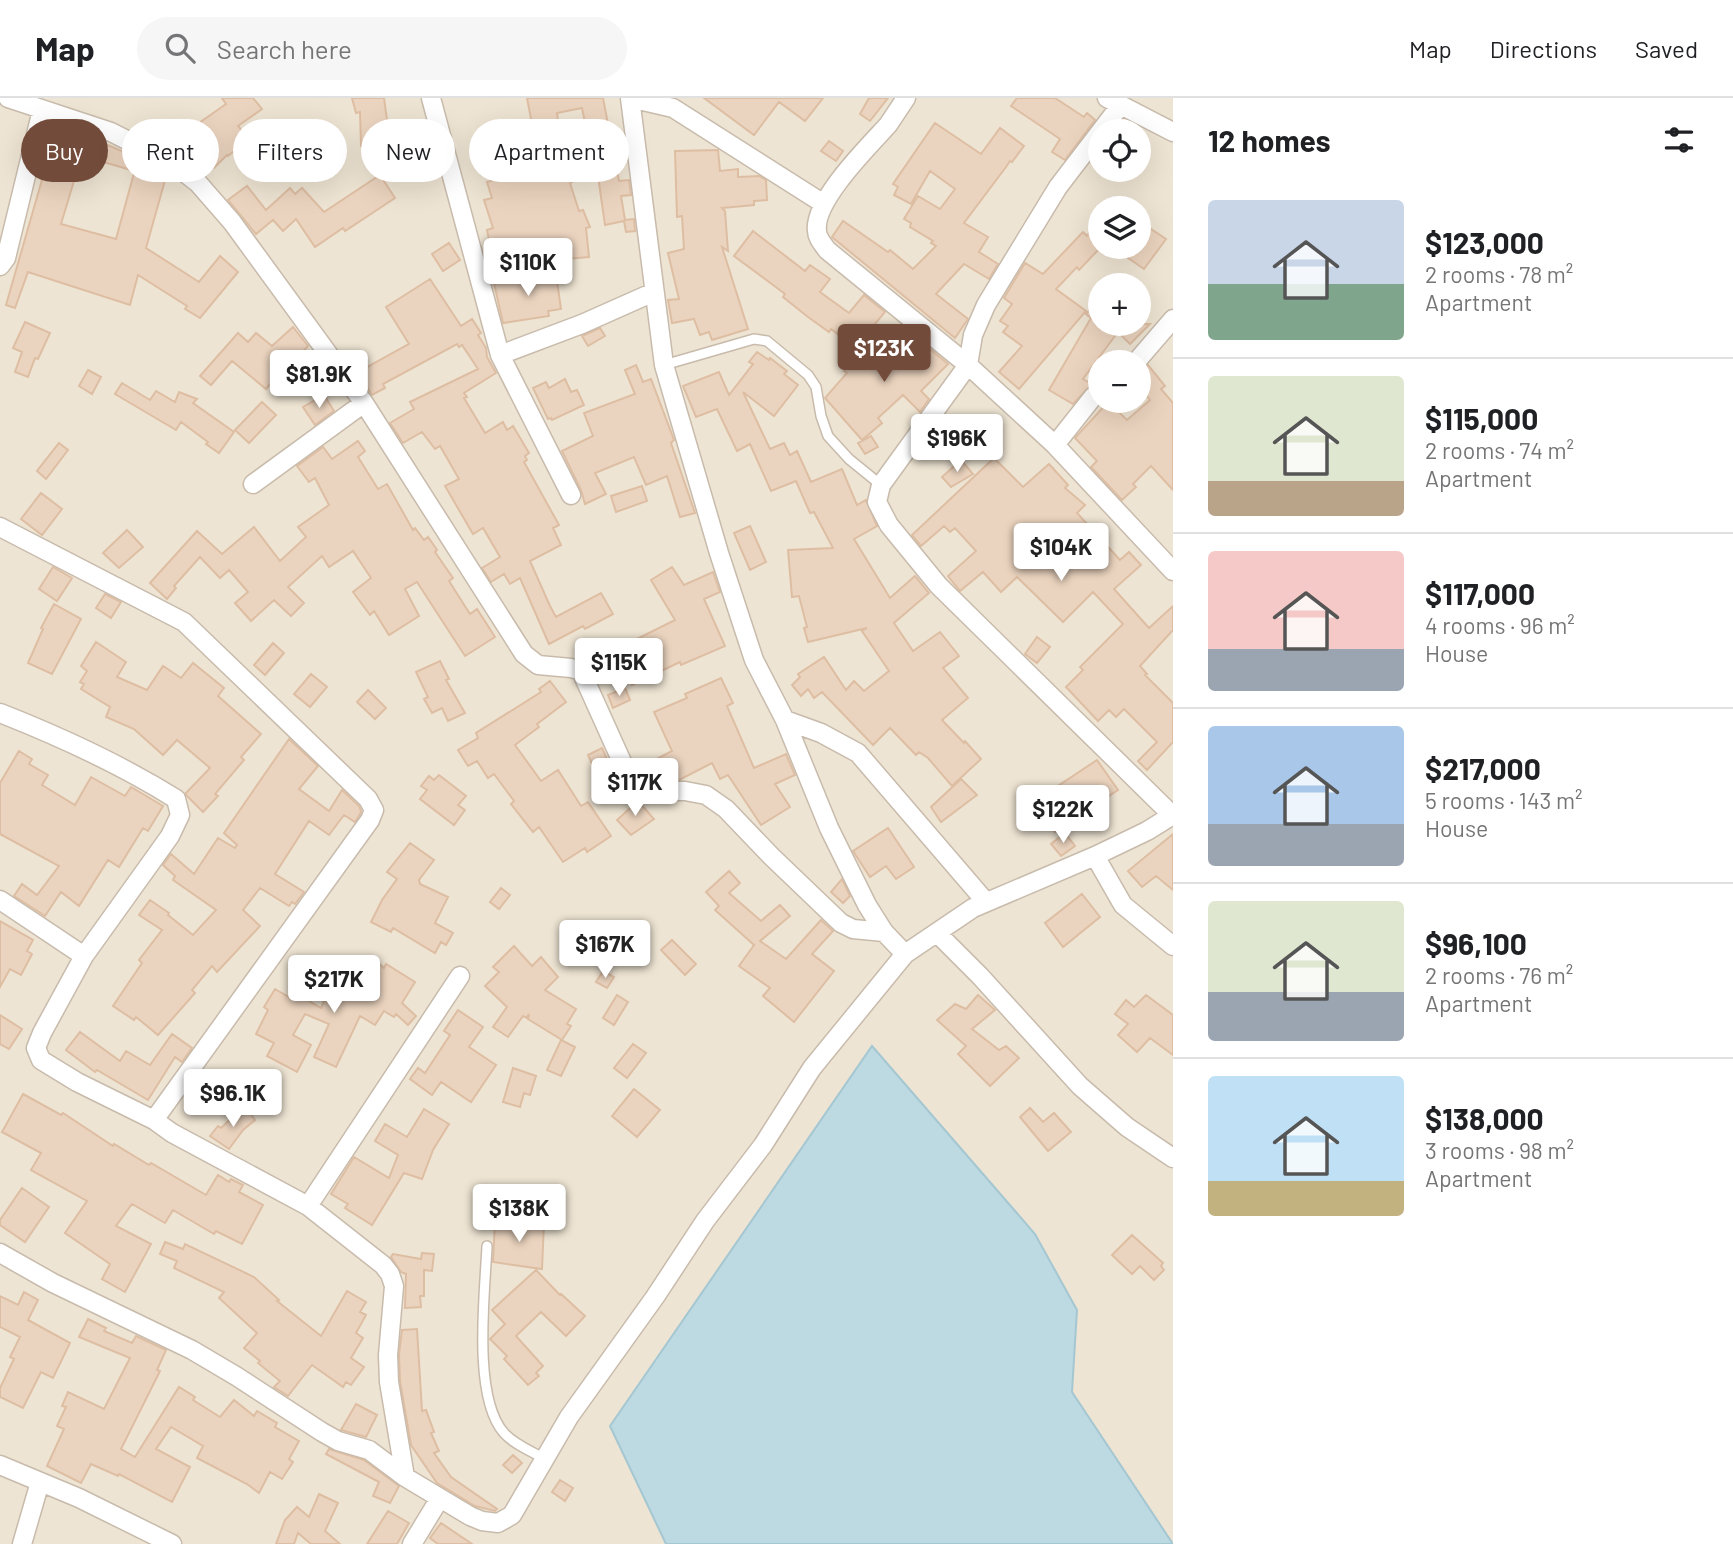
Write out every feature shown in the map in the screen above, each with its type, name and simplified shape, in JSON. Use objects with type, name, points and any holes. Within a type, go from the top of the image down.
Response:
[{"type":"street","points":[[8,98],[36,105],[111,132],[172,163],[198,183],[232,222],[364,403],[524,654],[538,665],[581,671],[627,773],[643,786],[660,791],[685,791],[706,795],[726,809],[841,923],[853,929],[884,932]]},
{"type":"street","points":[[431,98],[500,355],[570,495]]},
{"type":"street","points":[[824,204],[673,108],[630,98],[664,365],[719,552],[754,660],[785,720],[829,828],[866,905],[884,932],[905,954]]},
{"type":"street","points":[[906,98],[841,178],[824,204],[816,230],[819,239],[827,250],[968,365],[1055,444],[1172,567]]},
{"type":"street","points":[[0,1253],[52,1283],[192,1350],[322,1432],[338,1441],[369,1450],[405,1477],[482,1521],[498,1523],[512,1515],[569,1417],[655,1297],[705,1221],[762,1145],[812,1068],[905,954],[973,908],[1095,856],[1147,831],[1172,815],[939,586],[889,525],[877,502],[881,485],[968,365],[973,335],[986,305],[1113,102],[1173,132]]},
{"type":"street","points":[[0,266],[6,258],[36,105]]},
{"type":"street","points":[[500,355],[582,324],[654,292]]},
{"type":"street","points":[[1146,350],[1173,319]]},
{"type":"street","points":[[253,484],[364,403]]},
{"type":"street","points":[[1055,444],[1088,403]]},
{"type":"street","points":[[0,527],[184,622],[368,799],[374,810],[370,820],[154,1120]]},
{"type":"street","points":[[0,713],[94,753],[176,799],[180,815],[170,836],[84,956],[41,1033],[36,1048],[41,1060],[308,1206],[383,1265],[394,1286],[388,1355],[389,1382],[405,1477]]},
{"type":"street","points":[[785,720],[830,737],[858,753],[986,902]]},
{"type":"street","points":[[1095,856],[1123,905],[1173,946]]},
{"type":"street","points":[[0,900],[84,956]]},
{"type":"street","points":[[937,933],[981,976],[1080,1086],[1127,1127],[1173,1157]]},
{"type":"street","points":[[308,1206],[460,976]]},
{"type":"street","points":[[0,1465],[79,1498],[172,1544]]},
{"type":"street","points":[[22,1544],[40,1482]]},
{"type":"street","points":[[412,1544],[440,1498]]},
{"type":"lane","points":[[664,365],[754,339],[767,341],[808,375],[816,387],[828,436],[881,485]]},
{"type":"lane","points":[[487,1246],[482,1337],[489,1399],[502,1431],[513,1441],[545,1459]]},
{"type":"shaded area","points":[[0,98],[1173,98],[1173,1544],[0,1544]]},
{"type":"water","points":[[872,1046],[1035,1234],[1077,1310],[1072,1392],[1173,1544],[666,1544],[610,1426]]},
{"type":"building","points":[[222,98],[253,98],[262,109],[248,119],[233,119],[233,152],[219,163],[219,119],[205,119],[226,104]]},
{"type":"building","points":[[352,98],[384,98],[387,119],[361,119],[361,146],[360,112],[356,113]]},
{"type":"building","points":[[527,98],[603,98],[607,119],[584,119],[582,108],[557,113],[558,119],[531,119]]},
{"type":"building","points":[[704,98],[823,98],[805,121],[779,102],[754,135]]},
{"type":"building","points":[[869,98],[888,98],[870,121],[860,114]]},
{"type":"building","points":[[1017,98],[1055,98],[1084,117],[1087,113],[1094,119],[1088,119],[1088,129],[1065,160],[1052,152],[1060,139],[1011,106]]},
{"type":"building","points":[[935,123],[981,154],[1000,128],[1024,146],[964,223],[988,237],[979,252],[998,264],[989,279],[964,264],[936,294],[968,319],[955,338],[832,237],[843,221],[888,252],[890,250],[913,269],[936,246],[931,243],[933,241],[910,227],[911,223],[904,219],[918,196],[940,209],[955,189],[930,171],[911,204],[894,195],[898,187],[893,184]]},
{"type":"building","points":[[829,141],[843,151],[836,161],[821,151]]},
{"type":"building","points":[[108,145],[122,151],[122,167],[108,163]]},
{"type":"building","points":[[718,150],[720,171],[738,169],[738,177],[759,176],[766,180],[767,200],[754,201],[754,205],[722,208],[725,211],[728,251],[722,247],[748,329],[712,340],[709,332],[700,335],[694,319],[672,323],[668,300],[679,299],[668,253],[684,249],[682,216],[677,217],[675,151]]},
{"type":"building","points":[[629,180],[631,195],[621,196],[625,220],[634,219],[635,231],[626,232],[624,221],[605,225],[599,182]]},
{"type":"building","points":[[41,182],[74,182],[61,224],[116,239],[132,182],[164,182],[146,248],[199,282],[220,256],[238,272],[200,318],[185,309],[187,306],[138,275],[130,305],[28,272],[15,308],[6,305]]},
{"type":"building","points":[[369,182],[385,182],[395,198],[315,247],[296,219],[283,231],[273,220],[256,234],[228,200],[247,186],[266,210],[290,188],[295,194],[302,188],[324,212]]},
{"type":"building","points":[[487,182],[572,182],[570,183],[579,211],[583,210],[590,227],[586,228],[589,257],[553,260],[553,243],[492,255],[487,230],[493,228],[484,200],[492,198]]},
{"type":"building","points":[[1151,229],[1166,239],[1144,269],[1129,259],[1151,259]]},
{"type":"building","points":[[753,231],[805,271],[810,265],[830,279],[820,292],[849,313],[864,295],[885,312],[855,348],[831,329],[829,332],[808,317],[783,297],[785,294],[734,256]]},
{"type":"building","points":[[1083,232],[1088,235],[1090,259],[1079,270],[1077,267],[1056,289],[1086,311],[1019,389],[999,372],[1022,346],[1003,332],[1008,326],[1000,321],[1012,304],[1004,298],[1025,263],[1043,274]]},
{"type":"building","points":[[449,243],[460,260],[443,271],[432,254]]},
{"type":"building","points":[[556,274],[561,309],[548,311],[549,316],[503,323],[494,283]]},
{"type":"building","points":[[430,279],[461,326],[472,319],[481,333],[478,335],[496,373],[464,393],[467,397],[464,398],[485,433],[503,422],[507,430],[513,426],[529,453],[524,462],[559,525],[553,528],[561,545],[530,561],[556,617],[601,593],[613,614],[549,644],[520,578],[510,584],[504,574],[491,582],[482,568],[500,557],[483,528],[473,534],[445,486],[459,479],[440,446],[435,449],[422,432],[403,443],[390,423],[414,409],[410,402],[478,369],[462,345],[459,347],[457,344],[383,384],[385,388],[372,395],[358,372],[409,344],[386,307]]},
{"type":"building","points":[[25,322],[50,333],[38,359],[35,358],[28,377],[15,372],[22,352],[13,348]]},
{"type":"building","points":[[1088,323],[1088,336],[1115,336],[1105,350],[1088,350],[1088,372],[1083,379],[1088,382],[1088,388],[1073,404],[1049,390]]},
{"type":"building","points":[[293,327],[308,346],[300,355],[297,352],[266,389],[232,361],[211,385],[200,376],[238,333],[248,342],[256,333],[272,346]]},
{"type":"building","points":[[600,328],[605,336],[588,346],[582,336]]},
{"type":"building","points":[[912,334],[948,364],[921,391],[929,399],[920,412],[903,395],[878,418],[882,423],[862,440],[825,398],[868,344],[891,359]]},
{"type":"building","points":[[1122,336],[1138,336],[1130,344]]},
{"type":"building","points":[[757,352],[787,371],[784,374],[798,385],[774,416],[743,392],[770,449],[784,443],[790,455],[797,451],[811,482],[842,469],[857,505],[866,500],[877,526],[854,539],[890,598],[915,576],[929,593],[894,623],[913,651],[940,632],[959,656],[943,668],[968,698],[942,720],[981,759],[952,786],[928,758],[919,752],[916,755],[890,728],[873,745],[822,692],[814,698],[808,689],[801,696],[792,685],[800,677],[798,674],[824,657],[846,690],[854,681],[864,691],[889,671],[862,631],[867,628],[808,642],[799,596],[792,597],[788,550],[833,548],[814,512],[810,513],[796,481],[771,491],[750,444],[737,451],[717,409],[696,417],[683,386],[719,372],[729,395],[753,364],[749,362]]},
{"type":"building","points":[[636,365],[643,382],[651,379],[674,440],[671,443],[695,513],[680,517],[667,476],[646,485],[634,457],[595,473],[606,494],[585,504],[562,451],[593,436],[584,413],[635,394],[625,370]]},
{"type":"building","points":[[1151,369],[1165,386],[1161,389],[1173,403],[1173,490],[1151,466],[1133,484],[1136,487],[1122,500],[1091,467],[1097,461],[1075,438],[1098,413],[1120,413],[1127,420],[1135,413],[1151,413]]},
{"type":"building","points":[[88,370],[101,377],[92,394],[79,386]]},
{"type":"building","points":[[565,379],[571,392],[577,390],[584,405],[552,420],[548,419],[533,388],[546,382],[549,388]]},
{"type":"building","points":[[122,383],[150,400],[156,391],[175,402],[179,392],[197,399],[193,403],[234,432],[219,453],[181,422],[176,430],[115,394]]},
{"type":"building","points":[[324,395],[334,411],[315,425],[303,407]]},
{"type":"building","points":[[262,402],[276,415],[249,443],[235,430]]},
{"type":"building","points":[[871,436],[878,447],[865,454],[858,443]]},
{"type":"building","points":[[358,441],[365,451],[358,457],[378,489],[387,484],[413,530],[415,528],[424,540],[428,537],[437,550],[435,552],[453,578],[449,581],[470,614],[477,609],[495,637],[465,656],[417,582],[405,589],[419,616],[389,635],[374,611],[370,615],[353,592],[371,578],[353,551],[329,567],[322,556],[288,587],[304,603],[291,616],[274,600],[251,621],[235,603],[248,592],[229,570],[220,578],[200,557],[174,586],[176,588],[167,599],[150,583],[197,531],[222,554],[254,527],[280,561],[306,537],[298,527],[329,505],[315,478],[309,482],[297,466],[323,447],[332,459]]},
{"type":"building","points":[[59,443],[68,450],[46,479],[37,471]]},
{"type":"building","points":[[994,458],[1023,487],[1049,464],[1068,485],[1065,488],[1085,505],[1077,513],[1120,560],[1129,552],[1141,565],[1114,589],[1149,628],[1173,606],[1173,630],[1140,666],[1147,674],[1145,675],[1173,703],[1173,742],[1147,770],[1138,761],[1157,742],[1124,709],[1116,717],[1109,710],[1098,721],[1066,687],[1083,670],[1080,667],[1123,624],[1093,592],[1063,622],[1017,577],[1001,592],[983,572],[960,591],[948,576],[976,551],[955,528],[950,532],[944,526],[921,546],[912,535]]},
{"type":"building","points":[[961,460],[973,474],[951,487],[942,477]]},
{"type":"building","points":[[642,486],[647,501],[616,512],[611,496]]},
{"type":"building","points":[[41,493],[62,509],[42,535],[21,519]]},
{"type":"building","points":[[750,526],[766,562],[750,570],[734,533]]},
{"type":"building","points":[[127,530],[143,547],[119,568],[103,553]]},
{"type":"building","points":[[53,567],[72,578],[57,601],[39,589]]},
{"type":"building","points":[[672,567],[684,585],[713,572],[720,592],[704,599],[725,646],[681,665],[680,662],[632,685],[619,659],[626,655],[621,647],[675,620],[651,580]]},
{"type":"building","points":[[105,594],[121,602],[111,618],[96,608]]},
{"type":"building","points":[[54,604],[81,619],[52,674],[28,663],[43,629],[41,628]]},
{"type":"building","points":[[1037,637],[1050,647],[1037,663],[1025,654]]},
{"type":"building","points":[[96,642],[126,662],[117,677],[147,690],[163,666],[181,678],[193,663],[224,688],[218,696],[261,734],[241,757],[244,760],[215,794],[218,796],[203,812],[185,794],[210,768],[177,740],[163,755],[134,729],[106,717],[110,707],[81,689],[84,684],[80,682],[87,671],[81,666]]},
{"type":"building","points":[[273,643],[284,653],[265,675],[254,665]]},
{"type":"building","points":[[440,661],[449,679],[446,680],[465,713],[448,721],[442,708],[432,713],[424,699],[428,697],[416,672]]},
{"type":"building","points":[[311,674],[327,687],[310,707],[294,694]]},
{"type":"building","points":[[721,678],[733,703],[727,706],[754,768],[786,754],[795,775],[775,784],[790,807],[761,825],[728,775],[720,779],[712,763],[679,780],[662,780],[651,762],[672,751],[654,712],[687,698],[685,694]]},
{"type":"building","points":[[550,681],[566,702],[515,745],[541,781],[558,770],[581,806],[588,802],[611,836],[587,852],[585,848],[563,862],[539,827],[533,832],[511,804],[514,801],[494,774],[488,778],[477,761],[468,766],[458,750],[478,738],[476,733],[541,692],[539,689]]},
{"type":"building","points":[[625,688],[630,700],[613,708],[608,695]]},
{"type":"building","points":[[368,690],[386,708],[375,719],[357,702]]},
{"type":"building","points":[[289,739],[318,766],[299,789],[329,811],[342,790],[359,806],[360,814],[355,822],[344,815],[329,835],[309,821],[275,874],[304,892],[295,904],[292,902],[289,906],[260,888],[243,910],[260,926],[217,972],[212,966],[192,990],[195,993],[158,1035],[136,1017],[134,1020],[113,1006],[142,963],[139,960],[162,930],[139,915],[150,900],[193,935],[216,910],[173,880],[175,876],[163,865],[171,854],[194,874],[218,838],[235,848],[237,845],[224,833]]},
{"type":"building","points":[[602,748],[607,759],[593,766],[588,755]]},
{"type":"building","points":[[19,751],[32,759],[29,764],[48,775],[42,785],[75,805],[91,777],[125,796],[131,787],[163,806],[148,831],[143,828],[119,867],[108,860],[79,906],[61,892],[45,916],[14,896],[22,884],[37,895],[59,866],[0,834],[0,783]]},
{"type":"building","points":[[1097,760],[1118,790],[1055,832],[1036,809],[1061,789],[1058,786]]},
{"type":"building","points":[[439,775],[466,796],[458,805],[465,810],[454,825],[420,799],[427,790],[421,786],[429,776],[434,780]]},
{"type":"building","points":[[961,779],[977,795],[941,822],[931,807]]},
{"type":"building","points":[[638,801],[654,819],[631,835],[617,820]]},
{"type":"building","points":[[888,828],[914,867],[896,879],[886,866],[870,877],[853,851]]},
{"type":"building","points":[[1065,833],[1075,846],[1061,856],[1051,844]]},
{"type":"building","points":[[1173,834],[1173,890],[1156,876],[1142,887],[1128,871]]},
{"type":"building","points":[[410,843],[434,860],[419,880],[420,884],[448,897],[435,923],[453,933],[446,945],[441,942],[435,953],[393,928],[391,932],[371,922],[397,879],[387,872]]},
{"type":"building","points":[[729,871],[740,883],[729,893],[761,921],[780,905],[790,916],[760,941],[786,959],[821,920],[833,931],[812,954],[834,971],[794,1022],[763,996],[770,988],[739,966],[754,945],[715,910],[719,906],[706,892]]},
{"type":"building","points":[[842,879],[850,896],[843,903],[831,892]]},
{"type":"building","points":[[501,888],[510,895],[499,909],[490,902]]},
{"type":"building","points":[[1082,894],[1100,917],[1063,947],[1045,923]]},
{"type":"building","points":[[0,921],[33,940],[27,951],[32,954],[21,975],[10,969],[0,987]]},
{"type":"building","points":[[672,940],[696,964],[685,975],[661,950]]},
{"type":"building","points":[[514,946],[532,966],[541,957],[558,977],[545,990],[576,1009],[567,1024],[571,1026],[562,1040],[528,1019],[529,1014],[527,1018],[523,1016],[508,1037],[493,1027],[507,1007],[485,986],[499,972],[493,967]]},
{"type":"building","points":[[373,958],[384,968],[386,964],[415,982],[402,1003],[416,1016],[408,1025],[396,1014],[394,1017],[384,1011],[375,1025],[360,1016],[336,1067],[314,1057],[329,1024],[305,1014],[293,1035],[311,1045],[297,1072],[267,1056],[274,1043],[256,1034],[268,1010],[264,1007],[275,989],[294,1000],[297,994],[321,1008],[327,994],[342,1001]]},
{"type":"building","points":[[603,971],[614,977],[607,988],[596,982]]},
{"type":"building","points":[[617,995],[628,1002],[614,1025],[603,1018]]},
{"type":"building","points":[[978,995],[995,1010],[972,1029],[999,1050],[1006,1046],[1019,1058],[990,1086],[958,1054],[966,1046],[937,1020],[955,1004],[966,1009]]},
{"type":"building","points":[[1146,995],[1173,1015],[1173,1055],[1150,1038],[1137,1052],[1118,1035],[1128,1024],[1115,1014],[1126,1000],[1134,1007]]},
{"type":"building","points":[[458,1010],[483,1027],[469,1047],[496,1065],[471,1102],[441,1082],[432,1095],[410,1079],[418,1068],[425,1073],[450,1035],[444,1031]]},
{"type":"building","points":[[0,1015],[22,1029],[9,1049],[0,1044]]},
{"type":"building","points":[[80,1032],[120,1061],[126,1051],[150,1065],[172,1034],[192,1048],[182,1062],[175,1057],[148,1100],[97,1070],[95,1072],[66,1050]]},
{"type":"building","points":[[561,1040],[575,1047],[561,1076],[547,1070]]},
{"type":"building","points":[[633,1044],[646,1053],[627,1078],[614,1068]]},
{"type":"building","points":[[513,1068],[536,1076],[530,1095],[524,1093],[520,1107],[503,1102]]},
{"type":"building","points":[[634,1089],[660,1110],[637,1137],[612,1116]]},
{"type":"building","points":[[23,1094],[61,1115],[63,1113],[113,1146],[114,1144],[149,1165],[151,1163],[206,1195],[218,1175],[229,1182],[231,1179],[243,1185],[239,1192],[263,1205],[242,1244],[216,1231],[214,1234],[173,1210],[165,1223],[132,1204],[116,1226],[151,1244],[125,1292],[102,1279],[110,1264],[65,1233],[87,1201],[31,1170],[41,1153],[2,1132]]},
{"type":"building","points":[[1030,1108],[1043,1122],[1054,1113],[1071,1132],[1048,1151],[1020,1117]]},
{"type":"building","points":[[424,1109],[449,1124],[433,1150],[422,1179],[404,1173],[372,1225],[345,1208],[348,1204],[331,1194],[354,1157],[389,1178],[398,1155],[375,1141],[385,1124],[407,1137]]},
{"type":"building","points":[[248,1110],[255,1120],[243,1130],[229,1149],[210,1136],[218,1126],[221,1128],[237,1113],[240,1116]]},
{"type":"building","points":[[22,1188],[49,1207],[25,1242],[0,1225],[0,1220]]},
{"type":"building","points":[[495,1221],[544,1223],[542,1269],[493,1262]]},
{"type":"building","points":[[1132,1235],[1163,1263],[1161,1266],[1164,1270],[1154,1280],[1140,1266],[1132,1274],[1112,1255]]},
{"type":"building","points":[[165,1242],[183,1249],[185,1244],[254,1277],[279,1300],[277,1301],[321,1336],[347,1291],[366,1302],[360,1312],[366,1315],[356,1333],[363,1338],[351,1358],[364,1367],[351,1385],[346,1382],[343,1387],[312,1365],[288,1396],[274,1387],[280,1381],[244,1348],[257,1333],[219,1298],[224,1292],[174,1268],[177,1261],[160,1254]]},
{"type":"building","points":[[422,1253],[434,1254],[432,1271],[424,1270],[424,1296],[420,1296],[421,1307],[405,1308],[406,1274],[401,1272],[391,1257],[393,1254],[421,1259]]},
{"type":"building","points":[[536,1270],[585,1316],[566,1336],[541,1312],[516,1336],[543,1366],[536,1373],[539,1376],[528,1385],[504,1359],[507,1356],[490,1339],[505,1324],[492,1310]]},
{"type":"building","points":[[24,1292],[38,1300],[28,1320],[70,1343],[53,1378],[41,1372],[23,1408],[0,1397],[0,1388],[14,1359],[10,1357],[20,1337],[0,1327],[0,1296],[18,1305]]},
{"type":"building","points":[[88,1319],[106,1328],[104,1331],[132,1343],[136,1336],[166,1350],[157,1370],[160,1371],[121,1449],[135,1457],[179,1387],[195,1397],[193,1400],[220,1417],[234,1400],[254,1416],[257,1411],[277,1423],[275,1427],[299,1441],[289,1459],[293,1462],[282,1479],[270,1472],[259,1493],[197,1458],[203,1446],[171,1427],[156,1449],[190,1467],[172,1502],[119,1474],[118,1476],[91,1464],[81,1483],[47,1466],[64,1429],[57,1426],[66,1407],[62,1406],[68,1392],[104,1409],[130,1358],[79,1337]]},
{"type":"building","points":[[417,1329],[422,1411],[426,1410],[434,1432],[431,1433],[439,1451],[434,1453],[451,1477],[497,1509],[495,1511],[475,1506],[437,1483],[411,1445],[400,1381],[399,1355],[402,1330]]},
{"type":"building","points":[[356,1404],[377,1415],[366,1437],[341,1430]]},
{"type":"building","points":[[329,1449],[364,1460],[399,1486],[390,1503],[373,1496],[379,1482],[326,1454]]},
{"type":"building","points":[[513,1455],[522,1463],[512,1473],[503,1465]]},
{"type":"building","points":[[560,1480],[573,1488],[565,1501],[552,1492]]},
{"type":"building","points":[[319,1494],[338,1503],[325,1531],[340,1544],[311,1544],[298,1533],[294,1544],[276,1544],[285,1520],[297,1507],[309,1517]]},
{"type":"building","points":[[388,1511],[409,1523],[397,1544],[367,1544]]},
{"type":"building","points":[[441,1523],[472,1544],[438,1544],[430,1538]]}]
